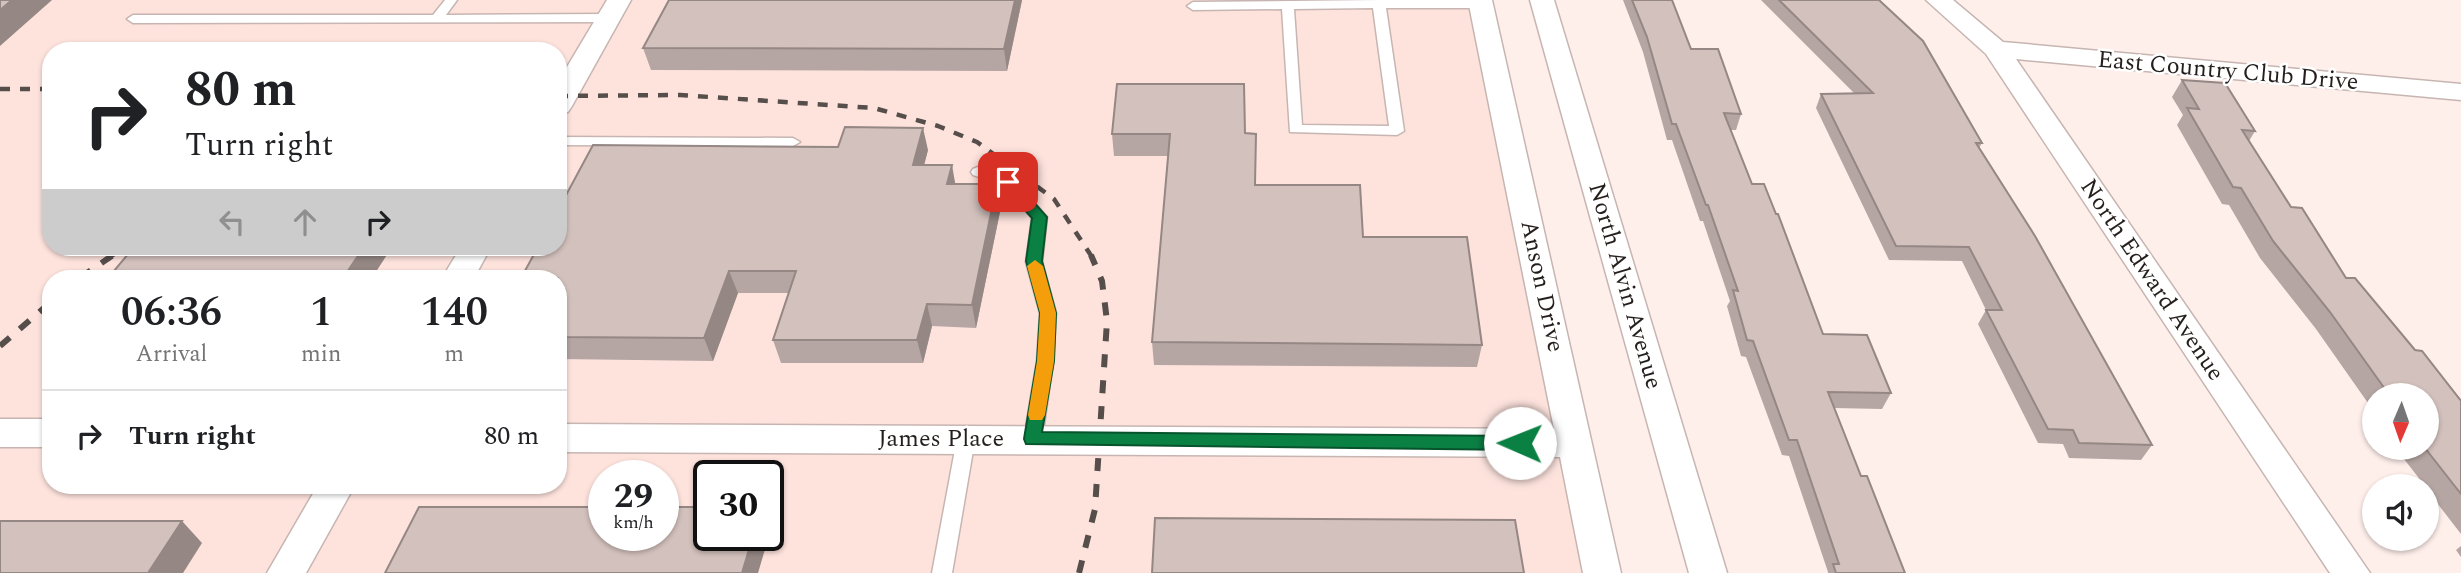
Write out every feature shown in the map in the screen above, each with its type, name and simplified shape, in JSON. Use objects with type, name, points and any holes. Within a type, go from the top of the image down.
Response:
[{"type":"street","name":"North Alvin Avenue","points":[[1542,0],[1708,573]]},
{"type":"street","name":"North Edward Avenue","points":[[1938,0],[1996,49],[2351,573]]},
{"type":"street","name":"Anson Drive","points":[[1480,2],[1602,573]]},
{"type":"street","points":[[567,90],[614,9]]},
{"type":"street","name":"East Country Club Drive","points":[[1996,49],[2461,92]]},
{"type":"street","points":[[0,433],[42,433]]},
{"type":"street","name":"James Place","points":[[567,438],[1576,443]]},
{"type":"street","points":[[286,573],[332,494]]},
{"type":"lane","points":[[437,18],[451,0]]},
{"type":"lane","points":[[1194,6],[1480,2]]},
{"type":"lane","points":[[1288,5],[1295,129],[1397,131],[1379,4]]},
{"type":"lane","points":[[133,19],[437,18],[614,9]]},
{"type":"lane","points":[[567,141],[793,142]]},
{"type":"lane","points":[[978,172],[1008,182],[1040,217],[1034,261],[1048,313],[1045,361],[1032,439]]},
{"type":"lane","points":[[942,573],[966,439]]},
{"type":"shaded area","points":[[0,0],[1480,0],[1602,573],[0,573]]},
{"type":"building","points":[[0,0],[12,0],[0,10]]},
{"type":"building","points":[[669,0],[1015,0],[1004,49],[643,48]]},
{"type":"building","points":[[1632,0],[1672,0],[1691,49],[1718,49],[1741,114],[1724,113],[1752,184],[1764,184],[1778,214],[1823,334],[1867,335],[1891,393],[1828,392],[1861,476],[1867,476],[1905,573],[1836,573],[1833,564],[1839,564],[1797,440],[1789,440],[1753,341],[1747,340],[1733,290],[1738,291],[1676,124],[1672,124],[1647,37]]},
{"type":"building","points":[[1779,0],[1879,0],[1923,41],[1982,143],[1976,143],[2035,236],[2152,445],[2079,443],[2073,430],[2048,429],[1986,310],[2002,310],[1969,247],[1896,246],[1821,94],[1873,93]]},
{"type":"building","points":[[2182,80],[2225,83],[2255,131],[2242,130],[2291,207],[2302,208],[2346,278],[2355,278],[2415,350],[2422,351],[2461,401],[2461,494],[2434,460],[2440,460],[2440,383],[2381,383],[2330,312],[2273,241],[2241,188],[2233,187],[2187,108],[2199,109]]},
{"type":"building","points":[[1117,84],[1244,84],[1245,133],[1256,134],[1255,185],[1360,185],[1363,237],[1467,237],[1482,345],[1152,342],[1170,134],[1112,134]]},
{"type":"building","points":[[845,127],[923,128],[913,165],[952,165],[947,184],[997,184],[972,305],[927,304],[917,340],[773,340],[796,271],[729,271],[704,338],[567,337],[567,270],[525,270],[533,256],[567,256],[567,193],[593,145],[838,147]]},
{"type":"building","points":[[126,256],[358,256],[348,270],[115,270]]},
{"type":"building","points":[[419,507],[588,507],[588,551],[679,551],[679,507],[693,507],[693,551],[749,551],[742,573],[385,573]]},
{"type":"building","points":[[1155,518],[1515,520],[1524,573],[1152,573]]},
{"type":"building","points":[[0,521],[182,521],[148,573],[0,573]]},
{"type":"railway","points":[[0,89],[42,89]]},
{"type":"railway","points":[[567,96],[680,95],[874,108],[938,126],[977,142],[1054,199],[1092,256]]},
{"type":"railway","points":[[91,270],[112,256]]},
{"type":"railway","points":[[1079,573],[1095,509],[1107,321],[1102,281],[1092,256]]},
{"type":"railway","points":[[0,346],[42,310]]},
{"type":"slow traffic","points":[[1035,266],[1048,313],[1045,361],[1036,415]]},
{"type":"route","points":[[1008,182],[1040,217],[1034,261],[1048,313],[1045,361],[1032,439],[1520,443]]}]
